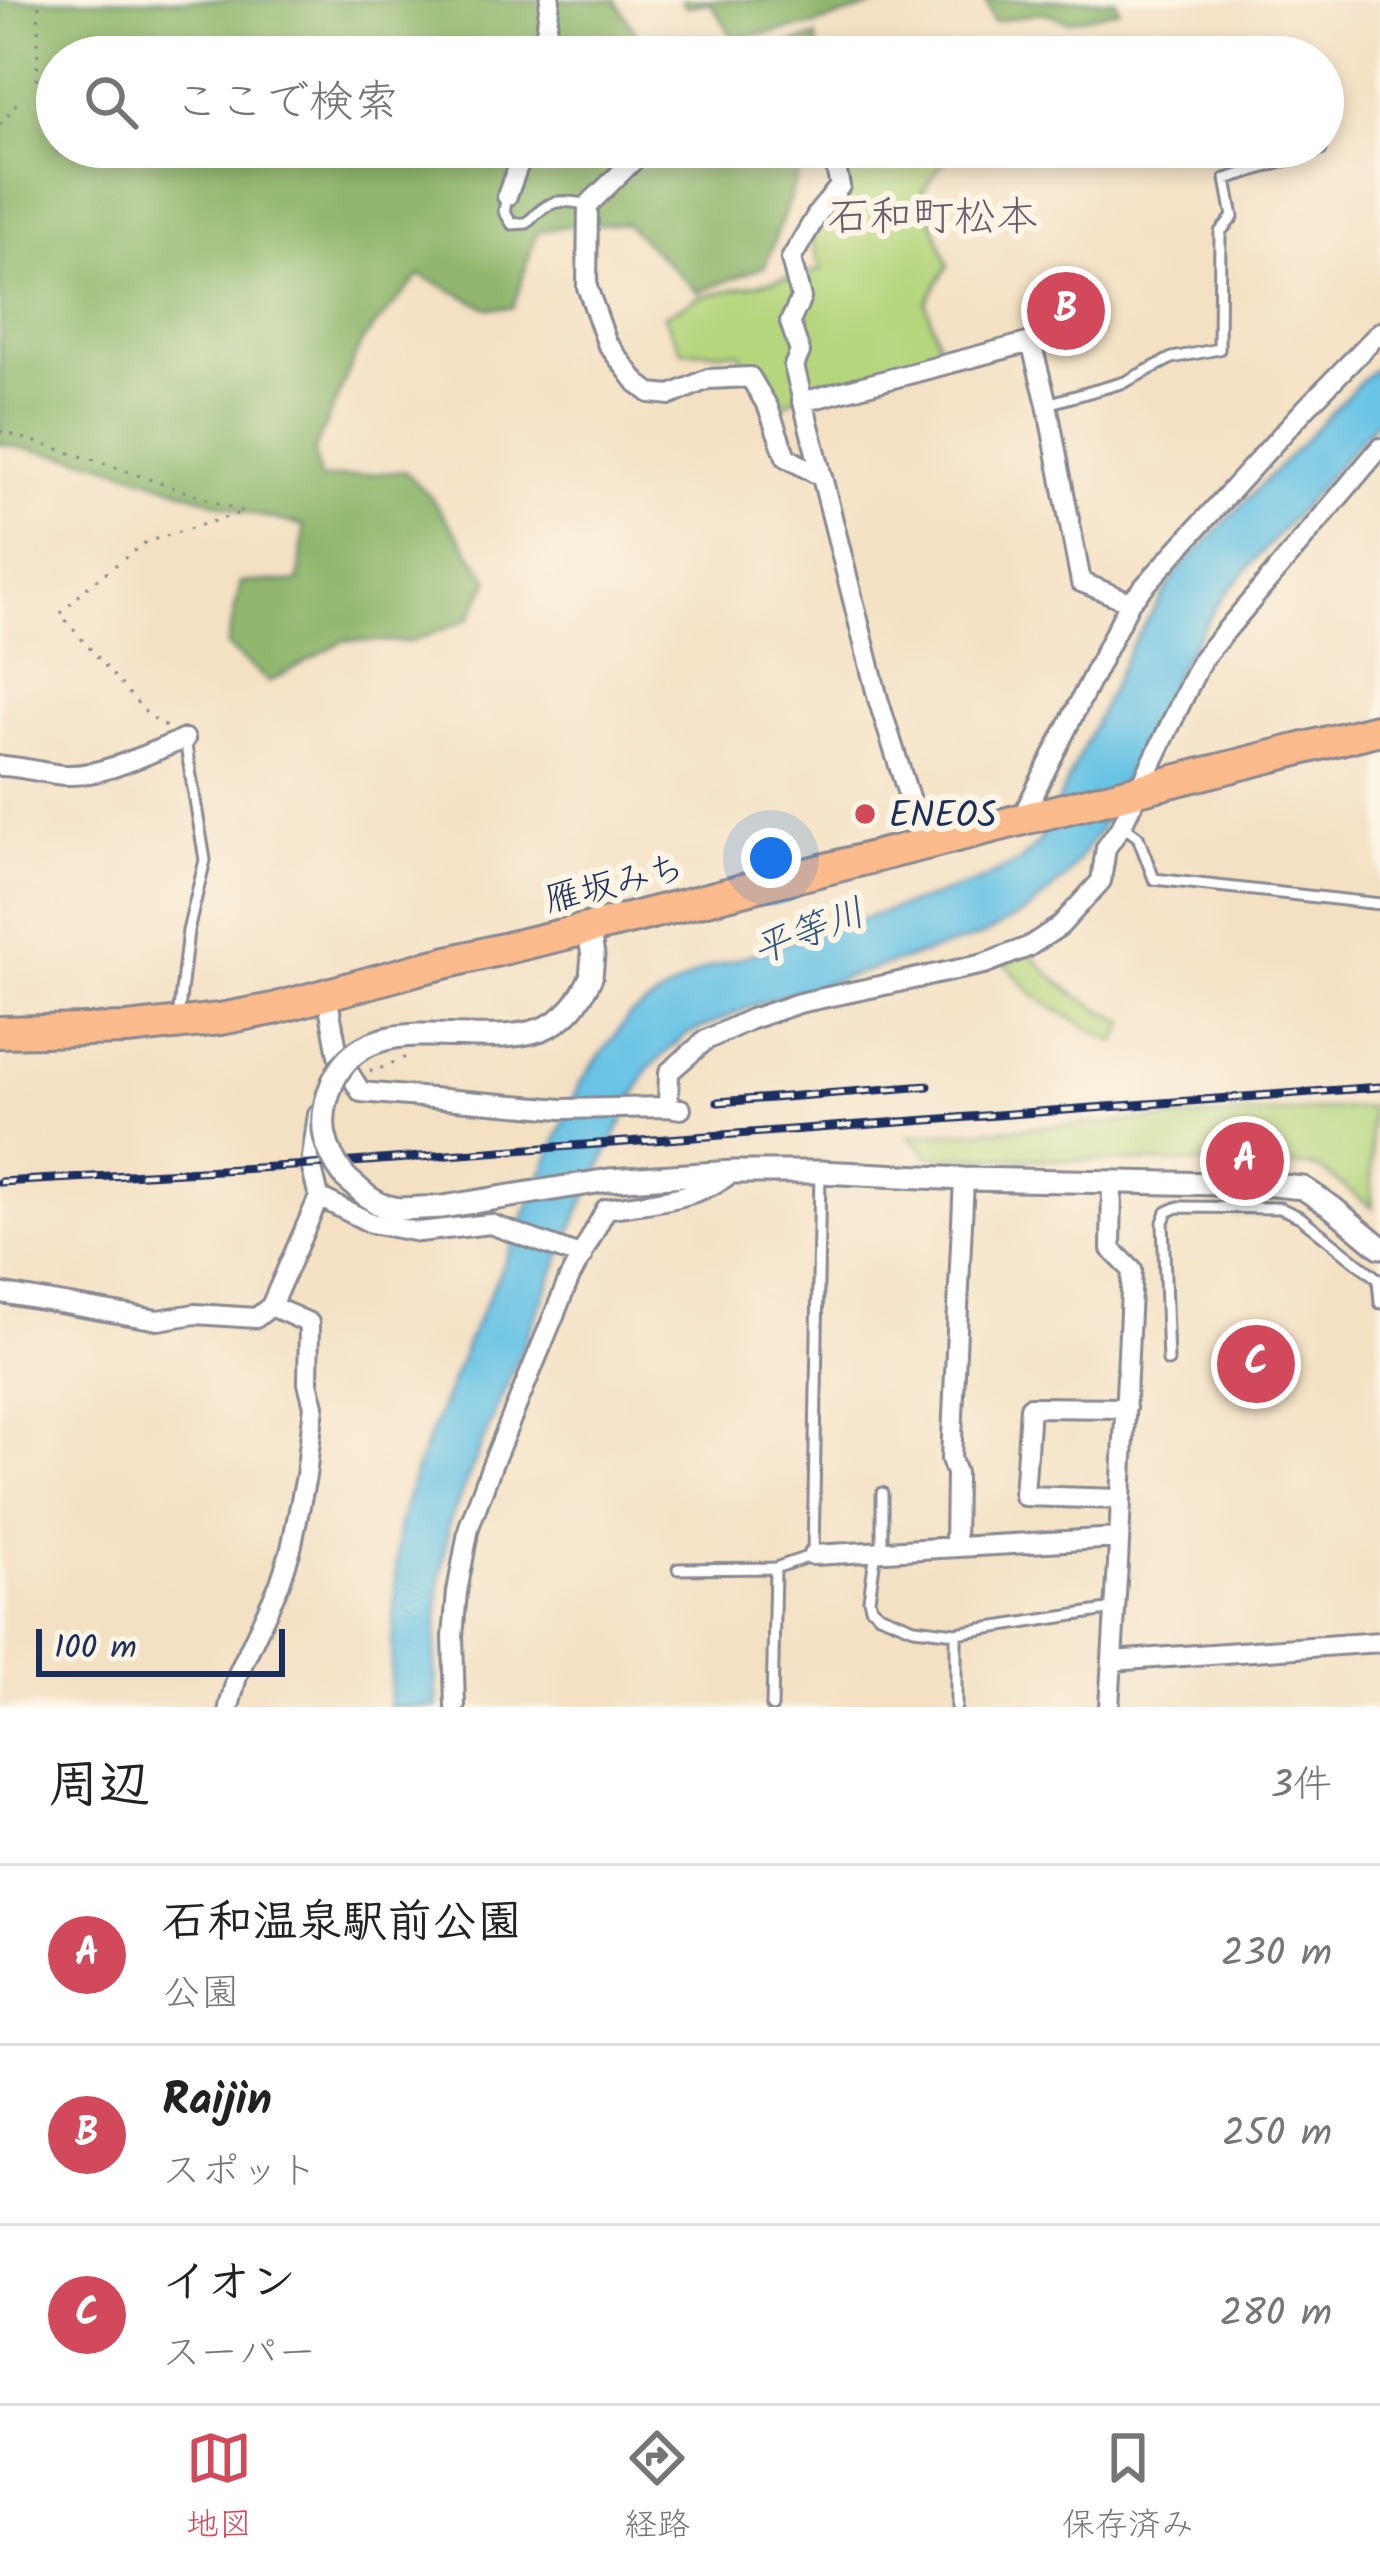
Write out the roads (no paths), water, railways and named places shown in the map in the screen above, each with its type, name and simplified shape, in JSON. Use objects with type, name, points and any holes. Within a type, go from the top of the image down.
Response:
[{"type":"highway","name":"雁坂みち","points":[[0,1032],[177,1024],[273,1009],[1025,819],[1127,804],[1380,729]]},
{"type":"street","points":[[546,36],[550,0]]},
{"type":"street","points":[[507,196],[517,168]]},
{"type":"street","points":[[626,168],[588,205],[586,287],[607,343],[650,393],[671,395],[708,379],[750,377],[768,407],[786,457],[823,477]]},
{"type":"street","points":[[836,168],[840,186],[790,260],[801,298],[790,322],[800,352],[794,366],[878,699],[924,845]]},
{"type":"street","points":[[1025,819],[1130,602],[1380,332]]},
{"type":"street","points":[[802,402],[1031,342],[1081,581],[1130,602]]},
{"type":"street","points":[[327,995],[338,1055],[361,1091],[562,1109],[667,1108],[669,1072],[693,1048],[723,1031],[799,1003],[984,964],[1028,947],[1060,926],[1101,881],[1106,848],[1202,659],[1380,448]]},
{"type":"street","points":[[0,766],[70,775],[91,772],[185,739]]},
{"type":"street","points":[[588,928],[591,976],[582,997],[560,1020],[509,1036],[396,1035],[348,1058],[333,1080],[322,1131],[344,1177],[368,1197],[398,1209],[443,1207],[609,1180],[733,1172],[1273,1185],[1303,1188],[1380,1247]]},
{"type":"street","points":[[0,1293],[158,1320],[196,1314],[256,1318],[271,1306],[320,1197],[311,1154],[325,1080],[338,1055]]},
{"type":"street","points":[[454,1707],[453,1637],[469,1527],[576,1255],[606,1209],[693,1195],[733,1172]]},
{"type":"street","points":[[956,1547],[956,1473],[951,1459],[964,1179]]},
{"type":"street","points":[[1108,1707],[1121,1563],[1132,1270],[1111,1249],[1112,1182]]},
{"type":"street","points":[[320,1197],[371,1223],[419,1232],[490,1224],[576,1255]]},
{"type":"street","points":[[229,1707],[237,1676],[291,1549],[314,1406],[308,1383],[310,1323],[271,1306]]},
{"type":"street","points":[[1120,1498],[1024,1496],[1030,1407],[1126,1408]]},
{"type":"street","points":[[814,1555],[1119,1538]]},
{"type":"street","points":[[1112,1661],[1380,1642]]},
{"type":"lane","points":[[1047,404],[1125,382],[1172,358],[1219,350],[1220,232],[1233,217],[1226,179],[1263,168]]},
{"type":"lane","points":[[507,196],[504,211],[512,224],[527,223],[542,207],[561,200],[588,205]]},
{"type":"lane","points":[[177,1024],[188,931],[205,860],[185,739]]},
{"type":"lane","points":[[1127,804],[1154,879],[1380,904]]},
{"type":"lane","points":[[678,1568],[775,1568],[814,1555],[820,1172]]},
{"type":"lane","points":[[1300,1217],[1318,1198]]},
{"type":"lane","points":[[1168,1361],[1163,1239],[1167,1212],[1178,1207],[1280,1208],[1300,1217],[1378,1280],[1380,1303]]},
{"type":"lane","points":[[882,1492],[879,1551],[869,1599],[879,1614],[914,1628],[956,1633],[1114,1609]]},
{"type":"lane","points":[[772,1707],[775,1568]]},
{"type":"lane","points":[[956,1633],[956,1707]]},
{"type":"water","points":[[1380,362],[1380,417],[1223,597],[1181,662],[1099,831],[1066,877],[1028,911],[981,936],[757,1004],[685,1035],[647,1070],[579,1212],[449,1523],[439,1589],[438,1707],[389,1707],[398,1528],[415,1472],[581,1081],[630,1015],[702,970],[975,883],[1019,862],[1039,842],[1131,646],[1179,570]]},
{"type":"railway","points":[[718,1102],[928,1086]]},
{"type":"railway","points":[[0,1182],[311,1165],[1380,1087]]},
{"type":"place","name":"Raijin","points":[[1066,311]]},
{"type":"place","name":"ENEOS","points":[[865,814]]},
{"type":"place","name":"石和温泉駅前公園","points":[[1245,1161]]},
{"type":"place","name":"イオン","points":[[1256,1364]]},
{"type":"district","name":"石和町松本","points":[[933,215]]},
{"type":"water label","name":"平等川","points":[[808,930]]}]
